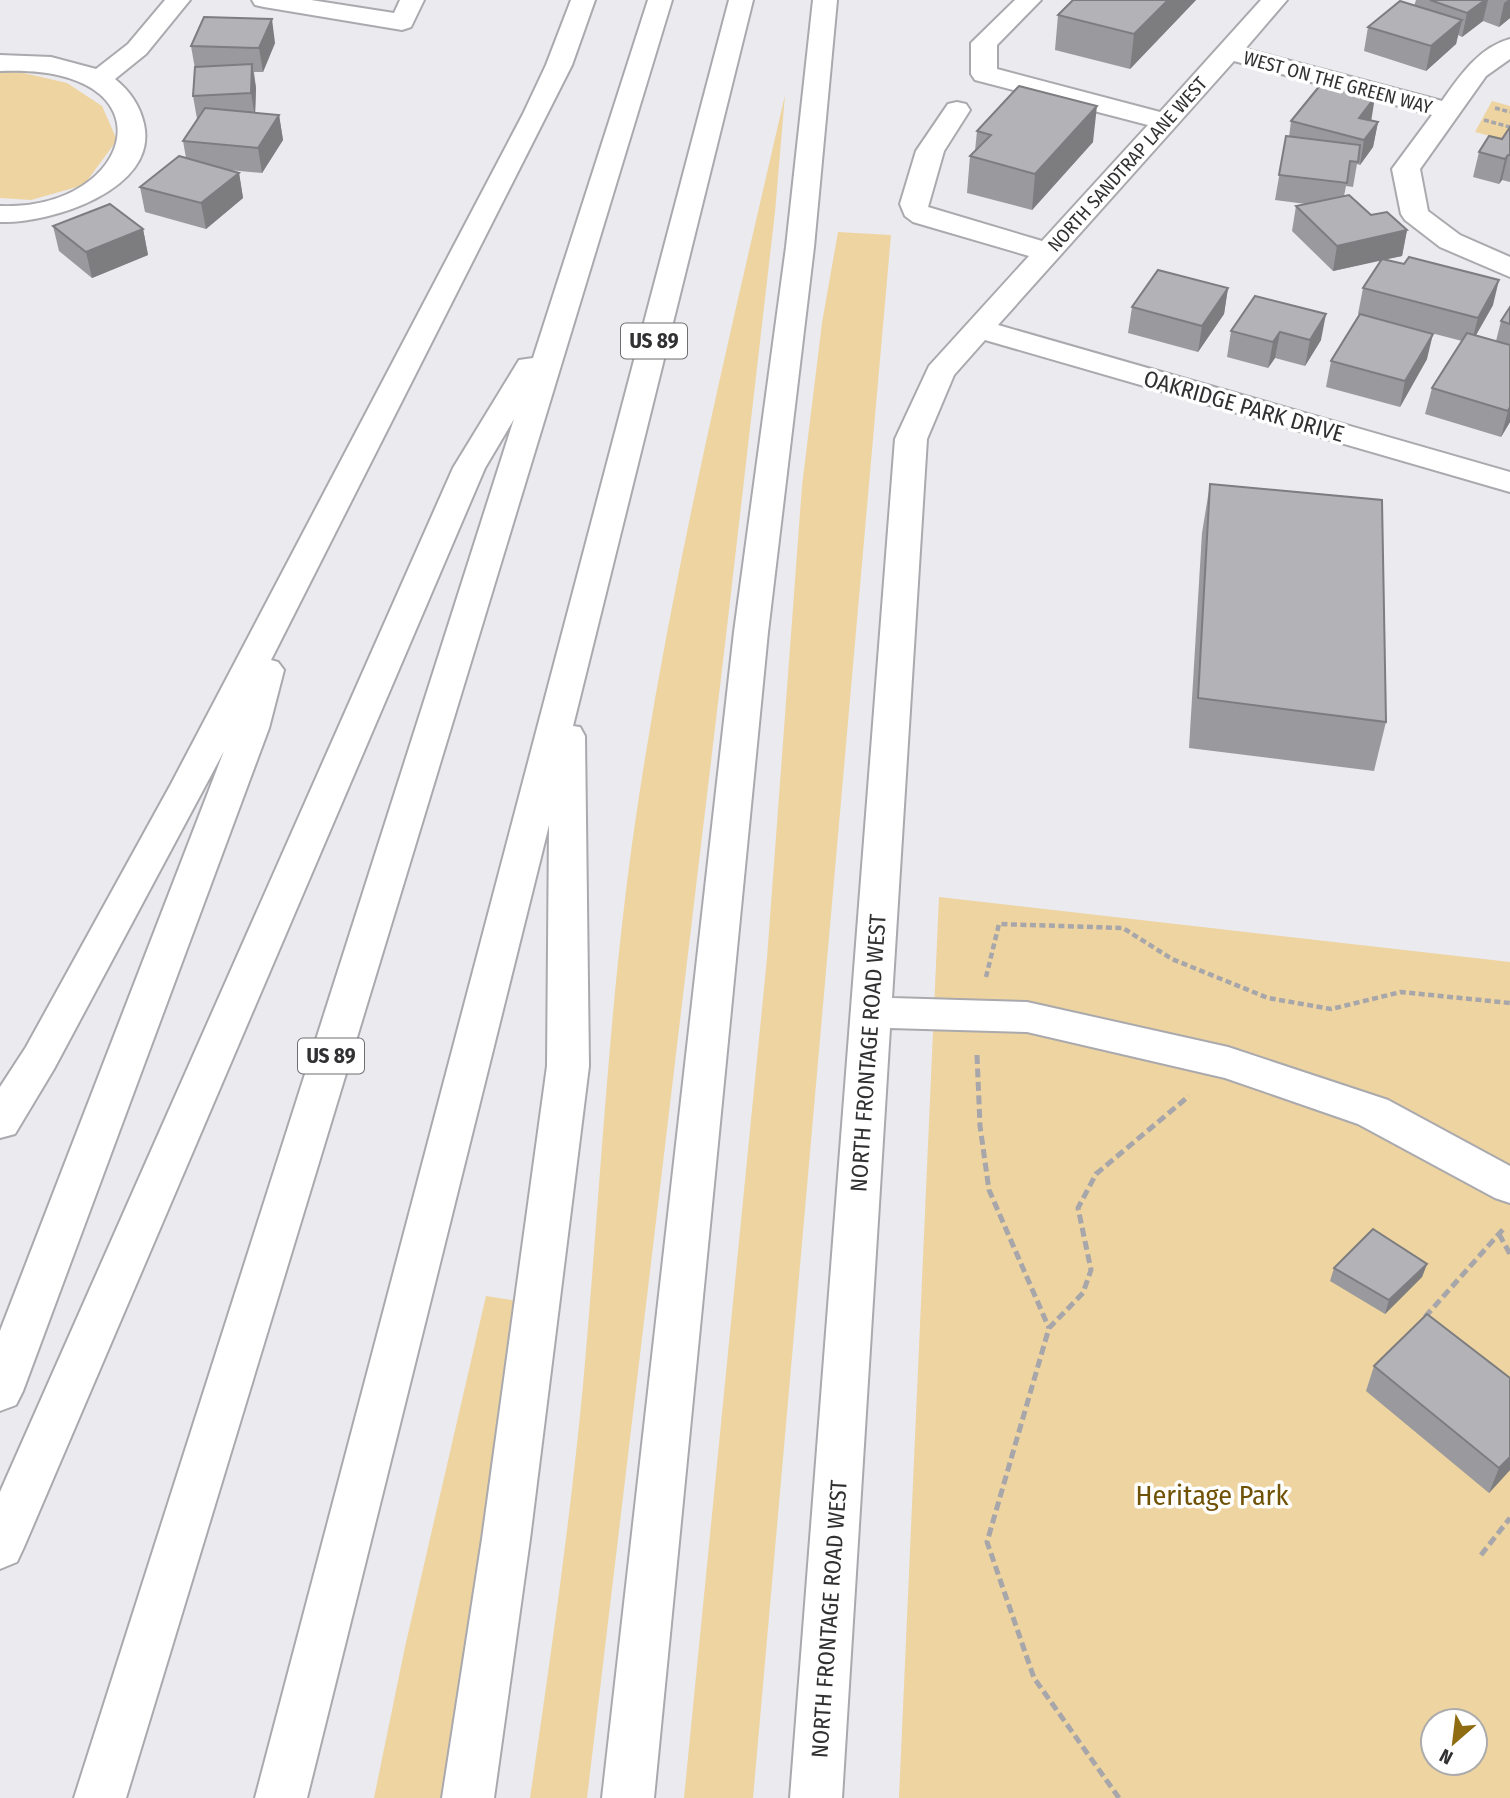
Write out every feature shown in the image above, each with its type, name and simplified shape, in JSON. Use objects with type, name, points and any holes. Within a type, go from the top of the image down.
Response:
[{"type":"main road","points":[[98,80],[136,49],[178,0]]},
{"type":"main road","points":[[264,0],[402,22],[412,0]]},
{"type":"main road","points":[[0,1122],[40,1058],[114,923],[281,607],[536,114],[559,65],[583,0]]},
{"type":"main road","name":"US 89","points":[[100,1798],[660,0]]},
{"type":"main road","name":"US 89","points":[[281,1798],[741,0]]},
{"type":"main road","points":[[628,1798],[751,632],[800,247],[825,0]]},
{"type":"main road","points":[[1029,0],[984,43],[984,74],[1166,122]]},
{"type":"main road","name":"NORTH SANDTRAP LANE WEST","points":[[979,329],[1275,0]]},
{"type":"main road","points":[[1510,47],[1477,71],[1406,169],[1415,214],[1450,242],[1510,268]]},
{"type":"main road","name":"WEST ON THE GREEN WAY","points":[[1228,52],[1448,111]]},
{"type":"main road","points":[[0,63],[52,64],[98,80],[118,94],[133,127],[127,159],[95,189],[43,212],[0,214]]},
{"type":"main road","points":[[957,110],[930,151],[915,210],[923,216],[1048,252]]},
{"type":"main road","points":[[0,1547],[469,468],[562,313]]},
{"type":"main road","name":"OAKRIDGE PARK DRIVE","points":[[979,329],[1510,482]]},
{"type":"main road","name":"NORTH FRONTAGE ROAD WEST","points":[[816,1798],[911,439],[940,372],[979,329]]},
{"type":"main road","points":[[0,1391],[251,728],[281,607]]},
{"type":"main road","points":[[468,1798],[508,1526],[568,1066],[567,682]]},
{"type":"main road","points":[[871,1012],[1027,1017],[1228,1063],[1373,1112],[1510,1186]]},
{"type":"path","points":[[1119,1798],[1034,1678],[987,1542],[1049,1328],[1083,1293],[1091,1270],[1077,1208],[1096,1174],[1228,1063]]},
{"type":"path","points":[[1421,1322],[1510,1222]]},
{"type":"path","points":[[1499,1234],[1510,1254]]},
{"type":"path","points":[[1481,1555],[1510,1518]]},
{"type":"green space","points":[[15,71],[67,83],[102,106],[117,140],[84,185],[31,200],[0,198],[0,73]]},
{"type":"green space","points":[[785,95],[775,212],[726,636],[587,1798],[530,1798],[578,1437],[613,1013],[640,790],[688,528]]},
{"type":"green space","points":[[1492,101],[1510,106],[1510,141],[1475,132]]},
{"type":"green space","points":[[838,232],[891,235],[753,1798],[684,1798],[767,958],[802,486],[822,323]]},
{"type":"green space","name":"Heritage Park","points":[[939,897],[1510,962],[1510,1798],[899,1798]]},
{"type":"green space","points":[[486,1296],[517,1301],[462,1676],[441,1798],[374,1798],[405,1647]]},
{"type":"building","points":[[1073,0],[1168,0],[1134,34],[1058,15]]},
{"type":"building","points":[[1430,0],[1485,0],[1467,13]]},
{"type":"building","points":[[1400,1],[1462,20],[1431,46],[1368,27]]},
{"type":"building","points":[[204,17],[272,19],[259,48],[191,46]]},
{"type":"building","points":[[252,64],[251,93],[193,96],[195,67]]},
{"type":"building","points":[[1322,83],[1375,97],[1359,118],[1378,122],[1364,140],[1291,121]]},
{"type":"building","points":[[1019,86],[1097,106],[1035,174],[970,156],[991,135],[977,131]]},
{"type":"building","points":[[205,108],[279,115],[258,148],[183,141]]},
{"type":"building","points":[[1510,127],[1510,155],[1505,159],[1479,152],[1489,136],[1502,139]]},
{"type":"building","points":[[1286,136],[1360,145],[1358,162],[1350,161],[1347,183],[1279,175]]},
{"type":"building","points":[[179,156],[239,173],[201,203],[140,187]]},
{"type":"building","points":[[1349,195],[1371,215],[1387,212],[1407,230],[1337,246],[1296,206]]},
{"type":"building","points":[[110,204],[143,229],[86,252],[53,226]]},
{"type":"building","points":[[1409,257],[1499,280],[1478,318],[1363,288],[1382,259],[1404,264]]},
{"type":"building","points":[[1158,270],[1228,288],[1202,326],[1132,307]]},
{"type":"building","points":[[1255,296],[1326,314],[1310,340],[1280,332],[1273,342],[1231,331]]},
{"type":"building","points":[[1510,307],[1510,324],[1501,321]]},
{"type":"building","points":[[1360,314],[1433,334],[1405,381],[1331,361]]},
{"type":"building","points":[[1467,333],[1510,345],[1508,411],[1432,388]]},
{"type":"building","points":[[1210,484],[1382,500],[1386,722],[1198,698]]},
{"type":"building","points":[[1373,1229],[1427,1264],[1389,1300],[1334,1268]]},
{"type":"building","points":[[1427,1314],[1510,1378],[1510,1457],[1499,1468],[1374,1366]]}]
